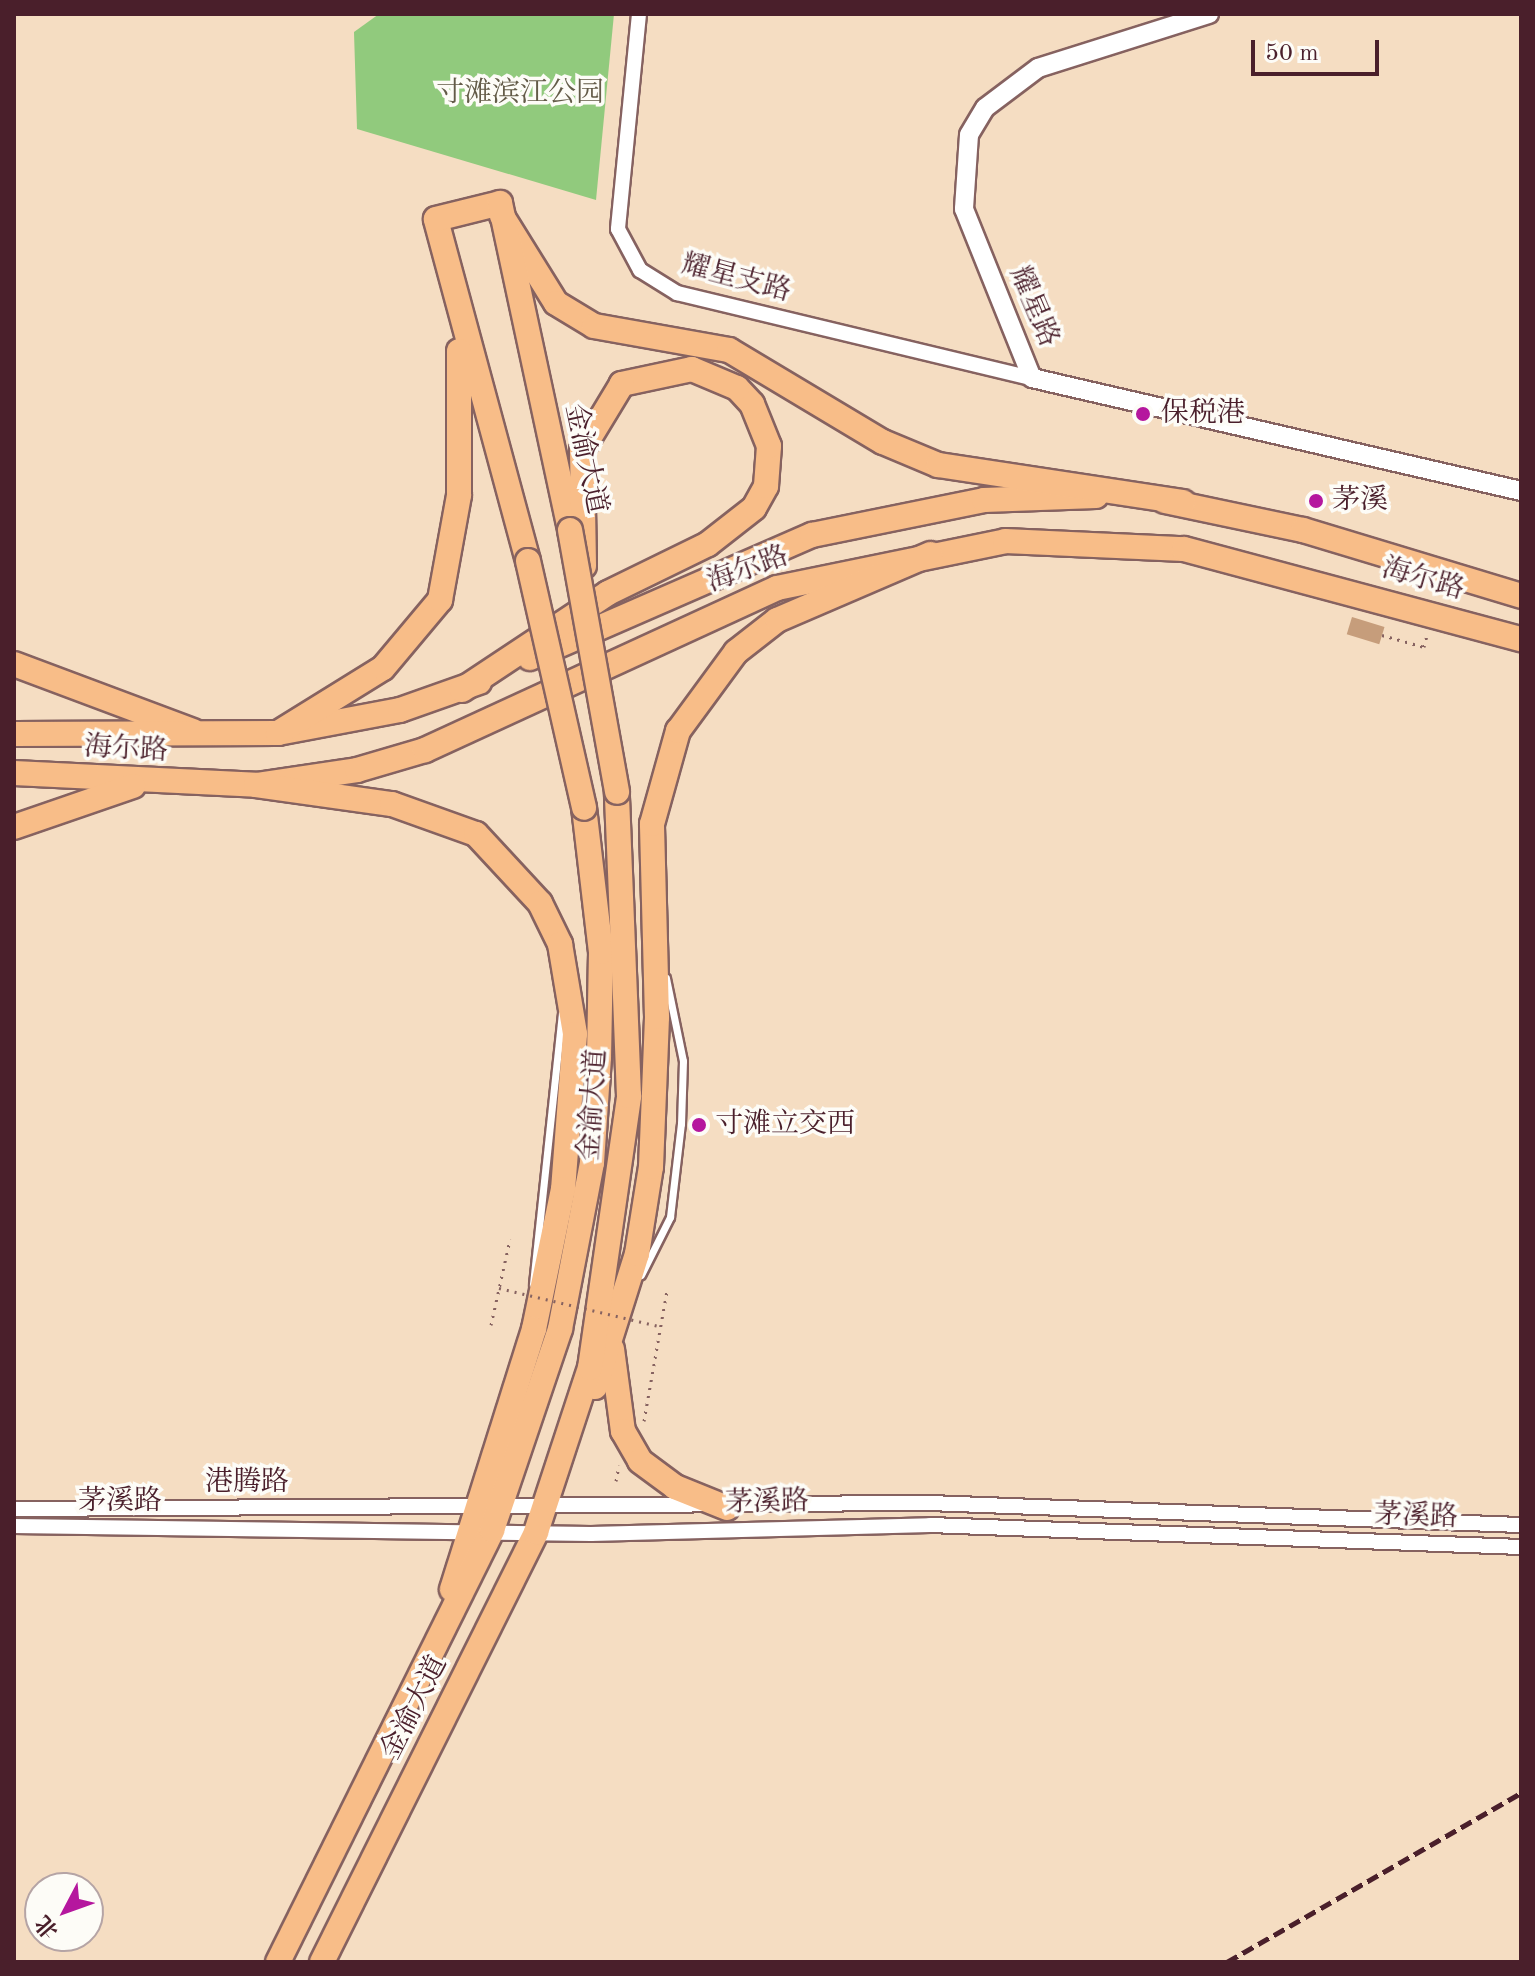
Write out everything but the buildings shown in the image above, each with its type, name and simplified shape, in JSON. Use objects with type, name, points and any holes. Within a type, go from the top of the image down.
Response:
[{"type":"main road","name":"金渝大道","points":[[278,1962],[497,1519],[560,1329],[592,1163],[601,952],[584,808],[528,561],[436,219],[501,209],[576,527],[617,792],[629,1096],[590,1368],[569,1444],[540,1520],[322,1962]]},
{"type":"main road","points":[[501,209],[556,303],[594,326],[729,350],[871,436],[938,465],[1183,502]]},
{"type":"main road","points":[[278,733],[383,668],[440,600],[464,425],[451,277]]},
{"type":"main road","points":[[462,690],[608,593],[708,544],[754,508],[770,465],[752,404],[715,376],[692,369],[622,384],[582,450],[576,527]]},
{"type":"main road","name":"海尔路","points":[[14,734],[75,737],[278,733],[462,690],[693,581],[812,535],[984,500],[1183,502],[1521,596]]},
{"type":"main road","name":"海尔路","points":[[14,773],[140,783],[256,785],[357,770],[425,750],[777,588],[930,554],[1005,541],[1184,549],[1521,639]]},
{"type":"main road","points":[[569,1444],[612,1349],[624,1305],[651,1167],[655,944],[652,824],[678,731],[705,688],[777,620],[930,554]]},
{"type":"main road","points":[[14,664],[211,736]]},
{"type":"main road","points":[[14,827],[140,783]]},
{"type":"main road","points":[[256,785],[392,804],[476,834],[540,903],[569,985],[571,1116],[534,1329],[469,1519],[443,1631]]},
{"type":"main road","points":[[612,1349],[623,1431],[640,1461],[675,1487],[727,1508]]},
{"type":"street","name":"耀星支路","points":[[639,14],[618,229],[640,270],[677,293],[1032,378]]},
{"type":"street","name":"耀星路","points":[[1209,14],[1038,68],[993,100],[969,135],[964,209],[1032,378],[1521,491]]},
{"type":"street","name":"茅溪路","points":[[432,1509],[469,1519],[540,1520],[727,1508],[929,1503],[1521,1525]]},
{"type":"street","name":"港腾路","points":[[14,1509],[432,1509]]},
{"type":"street","name":"茅溪路","points":[[14,1526],[469,1519],[930,1525],[1521,1547]]},
{"type":"path","points":[[1382,635],[1424,647],[1432,614]]},
{"type":"path","points":[[491,1325],[510,1239]]},
{"type":"path","points":[[499,1288],[659,1326]]},
{"type":"path","points":[[642,1438],[651,1359],[667,1291]]},
{"type":"green space","name":"寸滩滨江公园","points":[[379,14],[614,14],[596,200],[357,129],[354,32]]},
{"type":"railway","points":[[1227,1962],[1521,1793]]},
{"type":"place","name":"保税港","points":[[1143,414]]},
{"type":"place","name":"茅溪","points":[[1316,501]]},
{"type":"place","name":"寸滩立交西","points":[[699,1125]]}]
